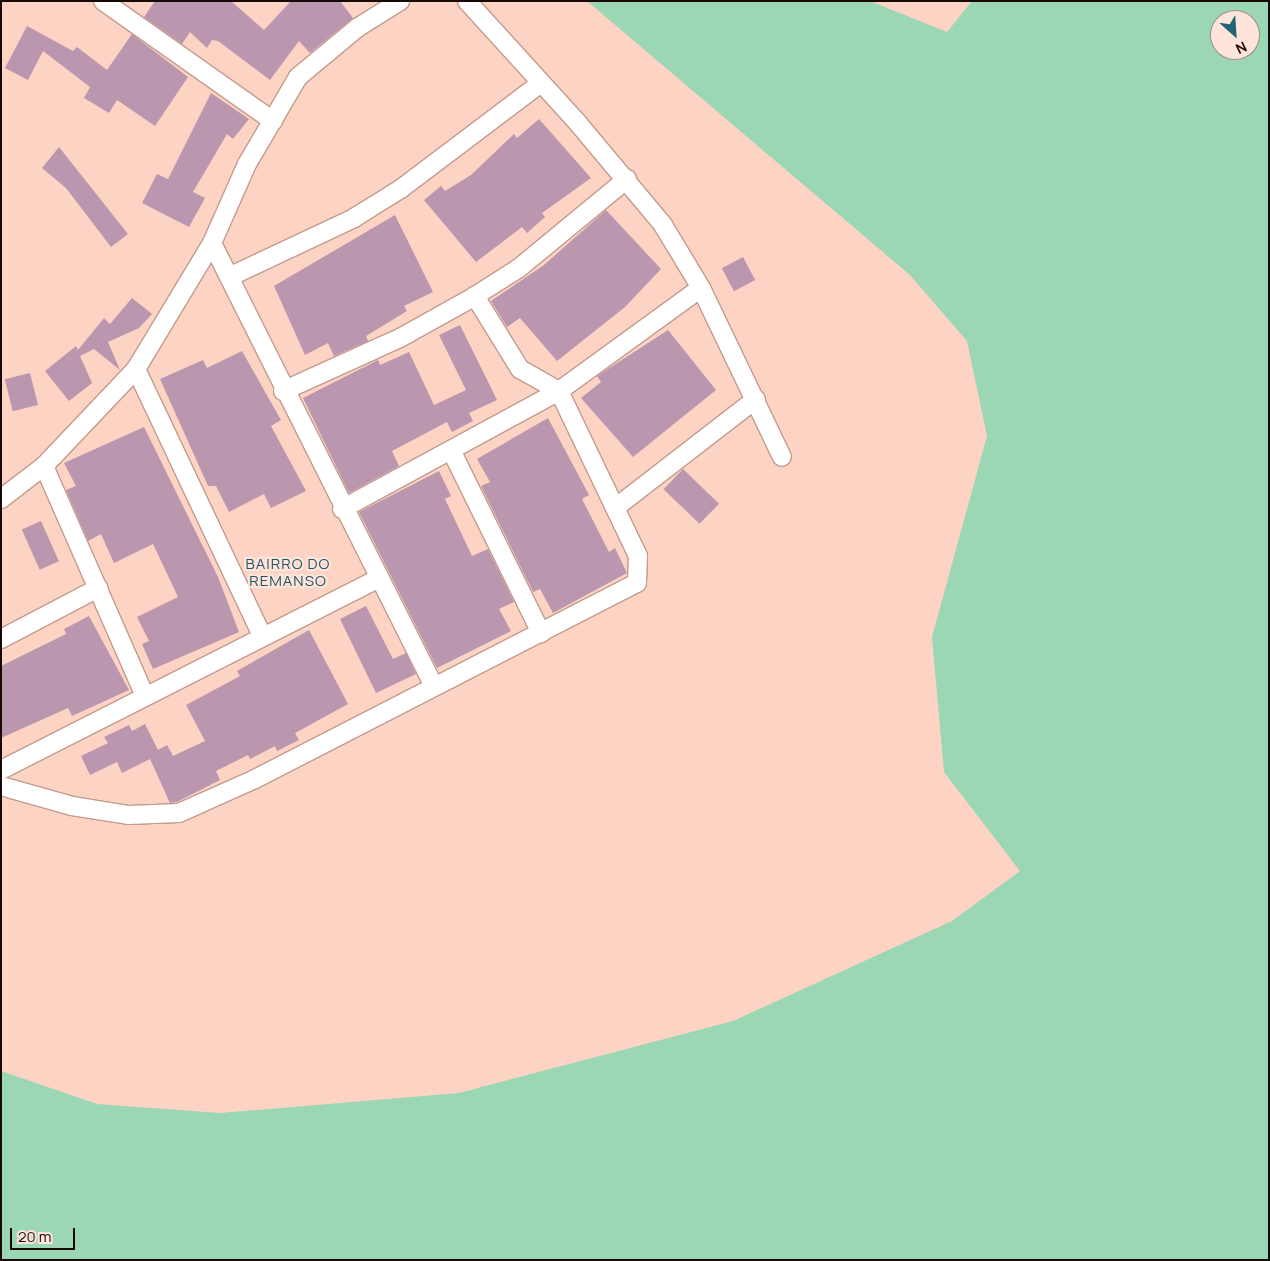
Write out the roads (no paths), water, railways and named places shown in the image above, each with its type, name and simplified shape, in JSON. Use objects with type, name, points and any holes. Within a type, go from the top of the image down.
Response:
[{"type":"street","points":[[102,1],[273,121]]},
{"type":"street","points":[[1,499],[44,466],[136,368],[212,243],[247,164],[298,78],[316,60],[400,1]]},
{"type":"street","points":[[467,1],[627,179],[663,225],[701,288],[756,399],[782,457]]},
{"type":"street","points":[[231,276],[354,218],[402,188],[541,82]]},
{"type":"street","points":[[283,391],[400,338],[474,296],[519,268],[627,179]]},
{"type":"street","points":[[212,243],[231,276],[283,391],[377,579],[434,686]]},
{"type":"street","points":[[342,509],[452,452],[559,391],[701,288]]},
{"type":"street","points":[[1,786],[72,806],[129,815],[179,813],[255,779],[434,686],[542,634],[637,583],[638,556],[559,391],[520,369],[474,296]]},
{"type":"street","points":[[136,368],[262,635]]},
{"type":"street","points":[[615,508],[756,399]]},
{"type":"street","points":[[452,452],[542,634]]},
{"type":"street","points":[[44,466],[145,696]]},
{"type":"street","points":[[1,770],[262,635],[377,579]]},
{"type":"street","points":[[1,639],[98,588]]},
{"type":"district","name":"BAIRRO DO REMANSO","points":[[288,572]]}]
